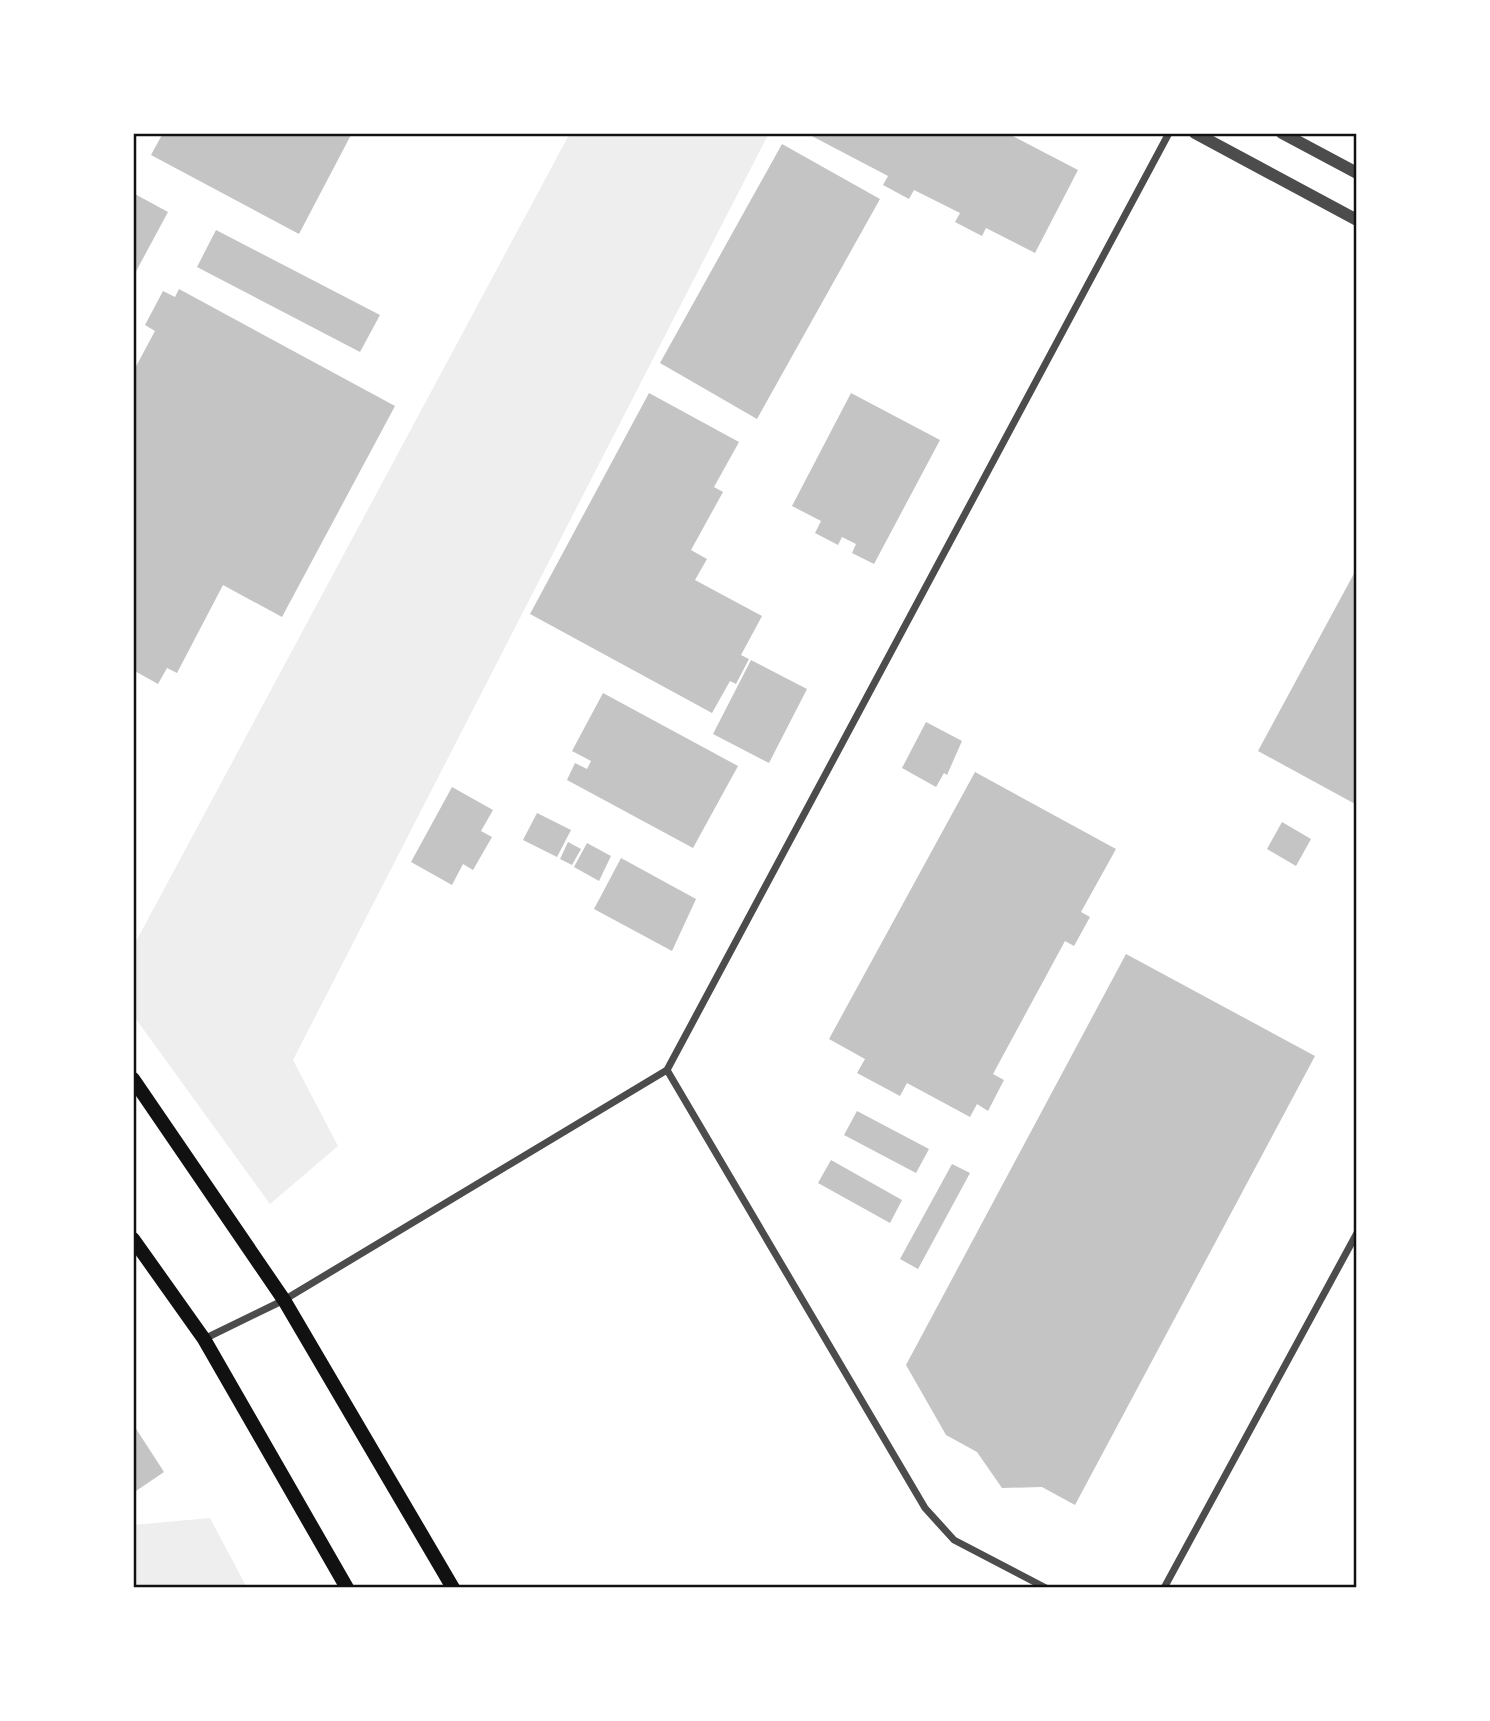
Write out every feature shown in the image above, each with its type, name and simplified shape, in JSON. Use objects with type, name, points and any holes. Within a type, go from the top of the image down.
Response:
[{"type":"main road","points":[[133,1079],[284,1300],[453,1588]]},
{"type":"main road","points":[[133,1239],[204,1339],[347,1588]]},
{"type":"street","points":[[204,1339],[284,1300],[667,1070],[1169,133]]},
{"type":"street","points":[[1195,133],[1357,220]]},
{"type":"street","points":[[1283,133],[1357,173]]},
{"type":"street","points":[[667,1070],[925,1508],[954,1539],[1046,1588]]},
{"type":"street","points":[[1164,1588],[1357,1233]]},
{"type":"shaded area","points":[[570,133],[769,133],[293,1060],[338,1146],[270,1204],[133,1015],[133,947]]},
{"type":"shaded area","points":[[210,1518],[247,1588],[133,1588],[133,1525]]},
{"type":"building","points":[[163,133],[352,133],[299,234],[151,155]]},
{"type":"building","points":[[806,133],[1007,133],[1078,170],[1035,253],[986,228],[982,236],[955,222],[960,213],[914,190],[909,199],[883,185],[888,176]]},
{"type":"building","points":[[782,144],[880,199],[757,419],[660,363]]},
{"type":"building","points":[[133,193],[168,212],[133,277]]},
{"type":"building","points":[[216,230],[380,315],[360,352],[197,267]]},
{"type":"building","points":[[179,289],[395,406],[282,617],[223,585],[177,673],[167,668],[158,684],[133,670],[133,372],[155,331],[145,325],[163,291],[175,297]]},
{"type":"building","points":[[649,393],[739,442],[714,487],[723,492],[691,550],[707,559],[695,580],[762,616],[741,655],[749,659],[736,684],[730,681],[712,713],[530,614]]},
{"type":"building","points":[[851,393],[940,440],[874,564],[852,553],[856,544],[842,537],[838,545],[815,533],[821,521],[792,506]]},
{"type":"building","points":[[1357,568],[1357,805],[1258,751]]},
{"type":"building","points":[[751,660],[807,689],[769,763],[713,734]]},
{"type":"building","points":[[603,693],[738,766],[693,848],[567,780],[575,763],[587,769],[591,761],[572,751]]},
{"type":"building","points":[[926,722],[962,741],[947,775],[944,773],[936,787],[902,768]]},
{"type":"building","points":[[975,772],[1116,849],[1081,912],[1090,917],[1074,946],[1065,941],[993,1074],[1004,1080],[988,1111],[977,1104],[970,1117],[907,1083],[900,1096],[857,1073],[865,1059],[829,1039]]},
{"type":"building","points":[[452,787],[493,810],[481,831],[492,837],[473,870],[463,864],[452,885],[411,862]]},
{"type":"building","points":[[537,813],[571,830],[557,857],[523,840]]},
{"type":"building","points":[[1282,822],[1311,839],[1296,866],[1267,849]]},
{"type":"building","points":[[568,842],[581,849],[572,865],[560,859]]},
{"type":"building","points":[[587,843],[611,856],[599,881],[574,867]]},
{"type":"building","points":[[621,858],[696,899],[672,951],[594,909]]},
{"type":"building","points":[[1126,954],[1315,1056],[1075,1505],[1042,1487],[1002,1488],[977,1452],[946,1435],[906,1365]]},
{"type":"building","points":[[857,1111],[929,1149],[916,1173],[844,1135]]},
{"type":"building","points":[[831,1160],[902,1200],[890,1223],[818,1183]]},
{"type":"building","points":[[952,1164],[970,1173],[918,1269],[900,1259]]},
{"type":"building","points":[[133,1424],[164,1472],[133,1493]]}]
